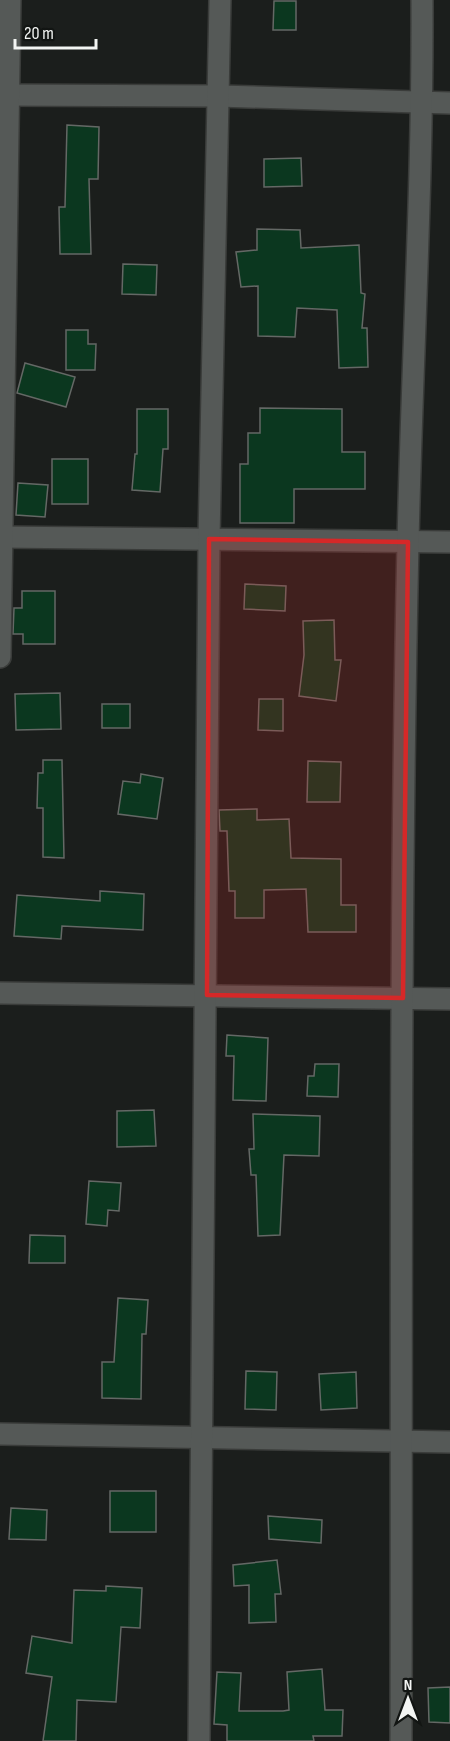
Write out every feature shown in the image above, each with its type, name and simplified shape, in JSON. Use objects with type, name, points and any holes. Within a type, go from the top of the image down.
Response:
[{"type":"street","points":[[0,657],[4,95],[10,0]]},
{"type":"street","points":[[199,1741],[209,539],[220,0]]},
{"type":"street","points":[[401,1741],[403,998],[408,542],[423,102],[422,0]]},
{"type":"street","points":[[4,95],[219,96],[450,103]]},
{"type":"street","points":[[2,537],[450,542]]},
{"type":"street","points":[[0,993],[450,999]]},
{"type":"street","points":[[0,1434],[450,1442]]},
{"type":"highlighted area","points":[[209,539],[408,542],[403,998],[207,995]]},
{"type":"building","points":[[274,1],[296,1],[296,30],[273,30]]},
{"type":"building","points":[[67,125],[99,127],[98,179],[89,179],[91,254],[60,254],[59,207],[65,207]]},
{"type":"building","points":[[301,158],[302,186],[264,187],[264,159]]},
{"type":"building","points":[[257,229],[300,230],[301,248],[359,245],[361,293],[365,294],[362,328],[367,328],[368,367],[339,368],[337,310],[297,308],[295,337],[258,336],[258,286],[241,287],[236,252],[257,250]]},
{"type":"building","points":[[123,264],[157,265],[156,295],[122,294]]},
{"type":"building","points":[[66,330],[88,330],[88,344],[96,344],[95,370],[66,370]]},
{"type":"building","points":[[25,363],[75,377],[66,407],[17,393]]},
{"type":"building","points":[[260,408],[342,409],[342,452],[365,452],[365,489],[294,489],[294,523],[240,523],[240,464],[248,464],[248,433],[260,433]]},
{"type":"building","points":[[137,409],[168,409],[168,449],[163,449],[160,492],[132,490],[135,454],[137,454]]},
{"type":"building","points":[[52,459],[88,459],[88,504],[52,504]]},
{"type":"building","points":[[18,483],[48,485],[45,517],[16,515]]},
{"type":"building","points":[[245,584],[286,586],[285,611],[244,609]]},
{"type":"building","points":[[22,591],[55,591],[55,644],[23,644],[23,634],[13,634],[14,608],[22,608]]},
{"type":"building","points":[[334,620],[335,660],[341,660],[336,701],[299,696],[304,655],[303,621]]},
{"type":"building","points":[[60,693],[61,729],[16,730],[15,694]]},
{"type":"building","points":[[259,699],[283,699],[283,731],[258,730]]},
{"type":"building","points":[[102,704],[130,704],[130,728],[102,728]]},
{"type":"building","points":[[43,760],[62,760],[64,858],[43,857],[43,808],[37,808],[38,773],[43,773]]},
{"type":"building","points":[[308,761],[341,762],[340,802],[307,802]]},
{"type":"building","points":[[141,774],[163,778],[157,819],[118,814],[123,781],[140,783]]},
{"type":"building","points":[[257,809],[257,820],[289,819],[291,858],[341,859],[341,905],[356,905],[356,932],[308,932],[306,889],[264,890],[264,918],[235,918],[235,891],[229,891],[227,831],[220,831],[219,810]]},
{"type":"building","points":[[100,891],[144,894],[143,930],[62,926],[61,939],[14,936],[17,895],[100,901]]},
{"type":"building","points":[[227,1035],[268,1038],[266,1101],[233,1100],[234,1056],[226,1056]]},
{"type":"building","points":[[315,1064],[339,1064],[338,1097],[307,1096],[308,1076],[314,1076]]},
{"type":"building","points":[[154,1110],[156,1146],[117,1147],[117,1111]]},
{"type":"building","points":[[253,1114],[320,1116],[319,1156],[284,1155],[280,1235],[258,1236],[256,1175],[251,1175],[249,1149],[254,1149]]},
{"type":"building","points":[[89,1181],[121,1183],[119,1211],[108,1210],[107,1226],[86,1224]]},
{"type":"building","points":[[30,1235],[65,1236],[65,1263],[29,1263]]},
{"type":"building","points":[[118,1298],[148,1300],[146,1334],[142,1334],[141,1399],[102,1398],[102,1362],[114,1362]]},
{"type":"building","points":[[246,1371],[277,1372],[276,1410],[245,1409]]},
{"type":"building","points":[[356,1372],[357,1408],[321,1410],[319,1374]]},
{"type":"building","points":[[110,1491],[156,1491],[156,1532],[110,1532]]},
{"type":"building","points":[[11,1508],[47,1510],[46,1540],[9,1539]]},
{"type":"building","points":[[268,1516],[322,1520],[321,1543],[269,1539]]},
{"type":"building","points":[[277,1560],[281,1594],[275,1594],[276,1622],[249,1623],[249,1585],[234,1586],[233,1565]]},
{"type":"building","points":[[106,1586],[142,1588],[140,1628],[121,1627],[116,1702],[77,1700],[76,1741],[43,1741],[52,1677],[26,1673],[32,1636],[72,1643],[74,1590],[106,1591]]},
{"type":"building","points":[[322,1669],[325,1710],[343,1710],[342,1736],[313,1736],[314,1741],[227,1741],[227,1725],[214,1724],[217,1672],[241,1673],[239,1711],[283,1711],[289,1710],[287,1672]]},
{"type":"building","points":[[450,1687],[450,1723],[429,1722],[428,1688]]}]
